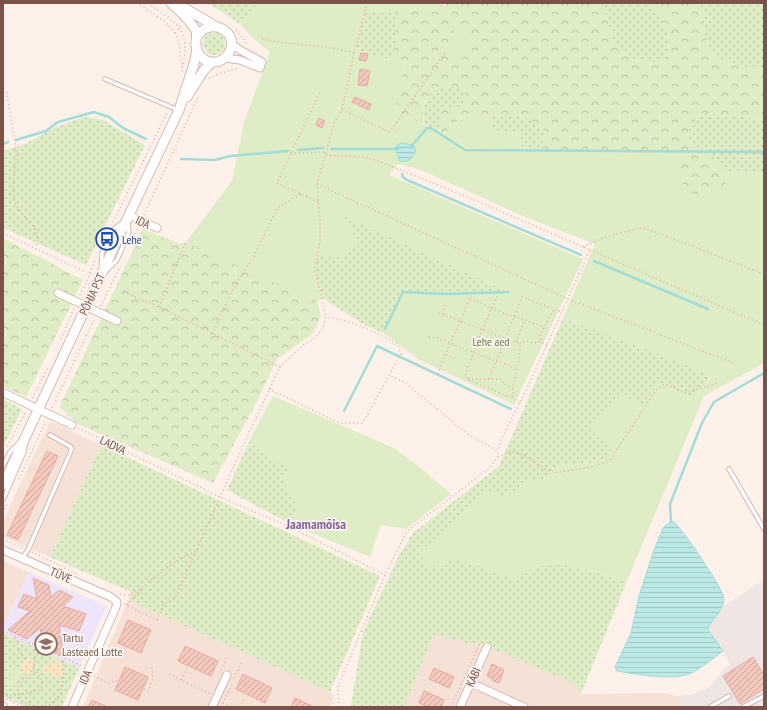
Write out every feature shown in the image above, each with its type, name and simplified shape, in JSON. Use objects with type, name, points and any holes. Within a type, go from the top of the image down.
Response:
[{"type":"street","points":[[171,3],[192,26],[197,37]]},
{"type":"street","points":[[176,3],[220,28],[228,34],[231,49],[225,58],[212,62],[203,58],[196,50],[196,46],[199,33],[206,28],[215,26]]},
{"type":"street","points":[[225,58],[240,60],[260,68],[262,62],[240,50],[231,43]]},
{"type":"street","name":"PÕHJA PST","points":[[181,107],[194,64],[196,50]]},
{"type":"street","name":"PÕHJA PST","points":[[3,486],[86,306],[181,107],[204,70],[212,62]]},
{"type":"street","name":"IDA","points":[[128,217],[157,228]]},
{"type":"street","points":[[58,293],[117,320]]},
{"type":"street","points":[[4,393],[72,425]]},
{"type":"street","name":"TÜVE","points":[[3,550],[111,597],[117,602]]},
{"type":"street","name":"IDA","points":[[72,707],[117,602]]},
{"type":"street","name":"KÄBI","points":[[460,707],[487,647]]},
{"type":"street","points":[[212,707],[227,675]]},
{"type":"street","points":[[471,683],[524,707]]},
{"type":"lane","points":[[105,79],[170,106],[181,107]]},
{"type":"lane","points":[[3,466],[10,452],[26,435]]},
{"type":"lane","points":[[3,500],[24,452],[26,435]]},
{"type":"lane","points":[[22,558],[28,550],[71,450],[71,447],[50,435]]},
{"type":"lane","points":[[729,469],[764,530]]},
{"type":"lane","points":[[710,707],[729,696]]},
{"type":"lane","points":[[743,707],[764,696]]},
{"type":"path","points":[[137,3],[170,27],[175,33],[179,46],[182,71]]},
{"type":"path","points":[[148,3],[173,21],[183,33],[185,42],[180,78]]},
{"type":"path","points":[[195,552],[179,559],[129,595],[120,594],[124,604],[157,620],[162,605],[175,598],[280,367],[302,346],[316,337],[323,327],[326,317],[315,269],[320,240],[317,184],[336,121],[342,110],[354,53],[367,3]]},
{"type":"path","points":[[262,38],[294,45],[331,47],[354,53]]},
{"type":"path","points":[[342,110],[390,132],[446,51]]},
{"type":"path","points":[[318,202],[277,183],[321,90]]},
{"type":"path","points":[[7,92],[16,154],[14,197],[17,207],[37,234],[38,240],[36,248]]},
{"type":"path","points":[[110,227],[148,154],[170,106]]},
{"type":"path","points":[[291,154],[327,152]]},
{"type":"path","points":[[326,155],[362,157],[376,160],[764,325]]},
{"type":"path","points":[[317,184],[568,299],[736,364]]},
{"type":"path","points":[[212,334],[236,284],[253,258],[277,208],[301,194]]},
{"type":"path","points":[[583,247],[603,238],[644,228],[764,274]]},
{"type":"path","points":[[3,233],[85,272]]},
{"type":"path","points":[[159,307],[186,242]]},
{"type":"path","points":[[498,457],[501,440],[520,403],[590,250]]},
{"type":"path","points":[[60,342],[98,253]]},
{"type":"path","points":[[124,292],[159,307],[280,367]]},
{"type":"path","points":[[497,296],[465,371],[465,375],[468,379],[503,396],[513,398],[520,403]]},
{"type":"path","points":[[438,374],[471,297],[492,308],[544,327]]},
{"type":"path","points":[[489,379],[504,338],[522,297],[561,312]]},
{"type":"path","points":[[443,314],[445,303]]},
{"type":"path","points":[[520,344],[525,341],[539,342],[540,335],[554,309]]},
{"type":"path","points":[[439,313],[520,344]]},
{"type":"path","points":[[269,389],[339,423],[363,423],[399,358],[400,354],[398,345],[377,332],[336,318],[326,317]]},
{"type":"path","points":[[516,342],[525,320]]},
{"type":"path","points":[[430,337],[435,337],[495,361],[510,365],[512,369],[517,370]]},
{"type":"path","points":[[540,338],[546,345]]},
{"type":"path","points":[[513,398],[513,388],[520,344]]},
{"type":"path","points":[[446,355],[457,360]]},
{"type":"path","points":[[5,450],[50,362]]},
{"type":"path","points":[[389,375],[404,382],[468,434],[498,451]]},
{"type":"path","points":[[468,379],[501,380],[503,383],[513,388]]},
{"type":"path","points":[[339,707],[338,686],[384,575],[407,532],[488,469],[498,457],[510,452],[518,454],[530,459],[542,468],[554,472],[600,465],[610,460],[656,390],[665,384],[686,393],[718,383]]},
{"type":"path","name":"LADVA","points":[[72,425],[220,497],[294,529],[384,575]]},
{"type":"path","points":[[3,539],[78,574]]},
{"type":"path","points":[[127,605],[132,598],[138,594],[142,587]]},
{"type":"path","points":[[3,634],[4,631],[82,666]]},
{"type":"path","points":[[16,636],[15,638],[25,660]]},
{"type":"path","points":[[451,707],[479,645]]},
{"type":"path","points":[[45,649],[36,654],[33,670],[28,677],[19,682],[18,694],[21,700],[32,706],[44,706],[53,703],[61,691],[64,682],[63,658]]},
{"type":"path","points":[[221,707],[242,662]]},
{"type":"path","points":[[144,689],[148,691],[153,678],[152,667]]},
{"type":"path","points":[[181,680],[187,668]]},
{"type":"path","points":[[3,696],[7,697],[34,692],[41,689],[42,685],[40,678],[33,670]]},
{"type":"path","points":[[168,674],[197,689],[211,694]]},
{"type":"path","points":[[94,676],[108,682],[118,680]]},
{"type":"path","points":[[3,696],[23,707]]},
{"type":"path","points":[[240,707],[246,696]]},
{"type":"path","points":[[331,707],[334,699]]},
{"type":"path","points":[[223,703],[232,707]]},
{"type":"shaded area","points":[[50,421],[101,445],[50,557],[3,537],[3,521]]},
{"type":"shaded area","points":[[3,561],[29,572],[3,626]]},
{"type":"shaded area","name":"Tartu Lasteaed Lotte","points":[[29,572],[107,606],[61,707],[26,707],[3,696],[3,626]]},
{"type":"shaded area","points":[[764,580],[764,707],[683,707],[678,696],[693,694],[710,687],[723,669],[730,665],[723,651],[710,634],[708,630],[709,626],[723,606]]},
{"type":"shaded area","points":[[128,600],[334,694],[329,707],[83,707]]},
{"type":"shaded area","points":[[434,635],[462,641],[470,645],[476,642],[494,649],[575,684],[581,694],[663,693],[678,696],[683,707],[404,707]]},
{"type":"green space","points":[[208,3],[258,3],[240,24]]},
{"type":"green space","name":"Lehe aed","points":[[258,3],[436,3],[433,10],[365,12],[355,50],[406,63],[402,75],[403,83],[395,111],[445,134],[459,119],[474,115],[489,115],[492,130],[520,133],[522,150],[678,151],[684,192],[699,195],[726,185],[723,171],[764,174],[764,363],[704,396],[627,581],[561,563],[537,566],[516,580],[456,558],[431,569],[418,553],[455,522],[489,490],[504,499],[525,482],[546,479],[559,466],[600,462],[611,450],[587,427],[620,393],[641,405],[660,383],[693,399],[712,377],[650,350],[563,318],[595,244],[525,217],[421,170],[398,164],[389,175],[583,259],[514,405],[418,359],[383,333],[403,292],[446,294],[506,291],[341,215],[360,244],[335,259],[317,255],[315,269],[322,298],[317,301],[186,242],[232,181],[244,122],[270,52],[255,40],[240,24]]},
{"type":"green space","points":[[436,3],[445,6],[447,3],[604,3],[614,46],[632,60],[657,63],[666,58],[668,41],[664,23],[652,3],[698,3],[704,14],[705,33],[709,52],[735,65],[764,70],[764,118],[757,119],[732,115],[703,113],[689,127],[687,136],[695,147],[711,153],[723,171],[726,185],[699,195],[684,193],[678,151],[542,150],[544,131],[531,120],[507,114],[463,117],[460,118],[445,134],[440,131],[439,123],[442,111],[447,108],[457,108],[465,101],[465,90],[444,87],[433,90],[425,100],[423,108],[424,124],[395,111],[403,83],[402,75],[406,63],[392,60],[395,47],[395,11],[432,10]]},
{"type":"green space","points":[[604,3],[652,3],[665,23],[669,43],[667,58],[657,63],[632,60],[614,46]]},
{"type":"green space","points":[[698,3],[764,3],[764,70],[735,65],[709,52],[705,33],[704,14]]},
{"type":"green space","points":[[395,11],[395,47],[392,60],[355,50],[365,12]]},
{"type":"green space","points":[[455,27],[470,33],[470,44],[468,51],[462,58],[446,51]]},
{"type":"green space","points":[[214,33],[222,36],[225,44],[222,52],[214,55],[206,52],[203,44],[206,36]]},
{"type":"green space","points":[[454,86],[465,90],[465,101],[457,108],[447,108],[439,123],[440,131],[424,124],[423,109],[427,96],[438,87]]},
{"type":"green space","points":[[703,113],[732,115],[757,119],[764,118],[764,174],[723,171],[711,153],[695,147],[687,136],[689,127]]},
{"type":"green space","points":[[502,114],[525,117],[535,122],[544,131],[542,150],[522,150],[520,133],[492,130],[489,115]]},
{"type":"green space","points":[[84,117],[103,120],[145,145],[86,265],[3,228],[3,151],[25,144],[56,127]]},
{"type":"green space","points":[[341,214],[508,292],[446,294],[404,292],[383,333],[366,326],[322,298],[315,269],[317,255]]},
{"type":"green space","points":[[143,229],[180,244],[186,242],[317,301],[321,315],[315,330],[310,336],[277,359],[256,403],[213,483],[73,422],[74,419],[66,415],[67,413],[59,408]]},
{"type":"green space","points":[[3,238],[83,280],[26,397],[3,386]]},
{"type":"green space","points":[[563,318],[650,350],[712,376],[693,399],[660,383],[611,450],[600,462],[559,466],[546,479],[525,482],[504,499],[489,490],[455,522],[431,569],[456,558],[516,579],[537,566],[561,563],[627,581],[581,694],[575,684],[476,642],[470,645],[462,641],[434,635],[404,707],[350,707],[363,632],[400,553],[413,533],[499,466]]},
{"type":"green space","points":[[273,396],[394,448],[422,469],[451,494],[406,529],[381,525],[370,557],[292,525],[298,505],[290,497],[286,487],[286,466],[257,449],[249,441]]},
{"type":"green space","points":[[3,399],[22,409],[3,447]]},
{"type":"green space","points":[[249,441],[257,449],[286,466],[287,470],[285,479],[298,504],[292,525],[227,490]]},
{"type":"green space","points":[[101,445],[380,576],[330,692],[128,600],[131,592],[50,557]]},
{"type":"green space","points":[[3,633],[79,668],[62,707],[26,707],[3,696]]},
{"type":"green space","points":[[12,669],[21,673],[15,686],[7,682]]},
{"type":"sand","points":[[26,659],[32,660],[33,662],[31,672],[28,675],[23,672],[21,668],[21,664]]},
{"type":"sand","points":[[52,662],[61,662],[63,675],[55,677],[51,673],[45,674],[42,671],[43,666],[51,666]]},
{"type":"water","points":[[401,143],[412,145],[416,149],[414,155],[405,162],[399,160],[395,147]]},
{"type":"water","points":[[671,522],[674,522],[679,527],[694,547],[711,572],[722,593],[724,603],[708,630],[723,651],[698,669],[682,676],[664,677],[617,671],[615,667],[631,633],[639,596],[654,550],[663,528]]},
{"type":"building","points":[[361,53],[368,54],[366,61],[359,60]]},
{"type":"building","points":[[360,69],[370,71],[367,86],[358,85]]},
{"type":"building","points":[[355,97],[371,104],[369,110],[352,102]]},
{"type":"building","points":[[319,118],[325,121],[322,128],[316,125]]},
{"type":"building","points":[[47,451],[58,456],[18,540],[7,535]]},
{"type":"building","name":"Tartu Lasteaed Lotte","points":[[33,578],[49,585],[51,597],[59,590],[73,597],[63,606],[86,614],[79,631],[59,625],[64,657],[44,647],[40,628],[27,639],[8,630],[30,611],[18,607],[24,594],[37,599]]},
{"type":"building","points":[[128,620],[151,630],[141,653],[118,643]]},
{"type":"building","points":[[185,646],[218,661],[211,676],[178,661]]},
{"type":"building","points":[[753,657],[764,675],[764,689],[740,704],[723,676]]},
{"type":"building","points":[[492,664],[504,670],[499,683],[487,676]]},
{"type":"building","points":[[125,667],[148,677],[138,700],[115,690]]},
{"type":"building","points":[[434,668],[454,677],[449,688],[429,679]]},
{"type":"building","points":[[243,674],[272,688],[265,703],[236,689]]},
{"type":"building","points":[[424,691],[444,700],[441,707],[429,707],[419,703]]},
{"type":"building","points":[[295,698],[314,707],[291,707]]},
{"type":"building","points":[[92,700],[108,707],[88,707]]},
{"type":"waterway","points":[[16,140],[46,131],[58,122],[94,112],[109,117],[123,128],[146,139]]},
{"type":"waterway","points":[[410,148],[427,128],[431,128],[465,150],[764,152]]},
{"type":"waterway","points":[[3,144],[8,142]]},
{"type":"waterway","points":[[298,150],[323,148]]},
{"type":"waterway","points":[[332,149],[398,149]]},
{"type":"waterway","points":[[181,159],[215,160],[230,156],[288,151]]},
{"type":"waterway","points":[[402,174],[407,180],[581,255]]},
{"type":"waterway","points":[[594,261],[708,309]]},
{"type":"waterway","points":[[385,329],[403,292],[446,294],[508,292]]},
{"type":"waterway","points":[[344,411],[377,346],[511,409]]},
{"type":"waterway","points":[[671,522],[670,504],[702,423],[714,402],[764,373]]},
{"type":"place","name":"Lehe","points":[[107,239]]},
{"type":"place","name":"Tartu Lasteaed Lotte","points":[[46,644]]},
{"type":"district","name":"Jaamamõisa","points":[[316,524]]}]
